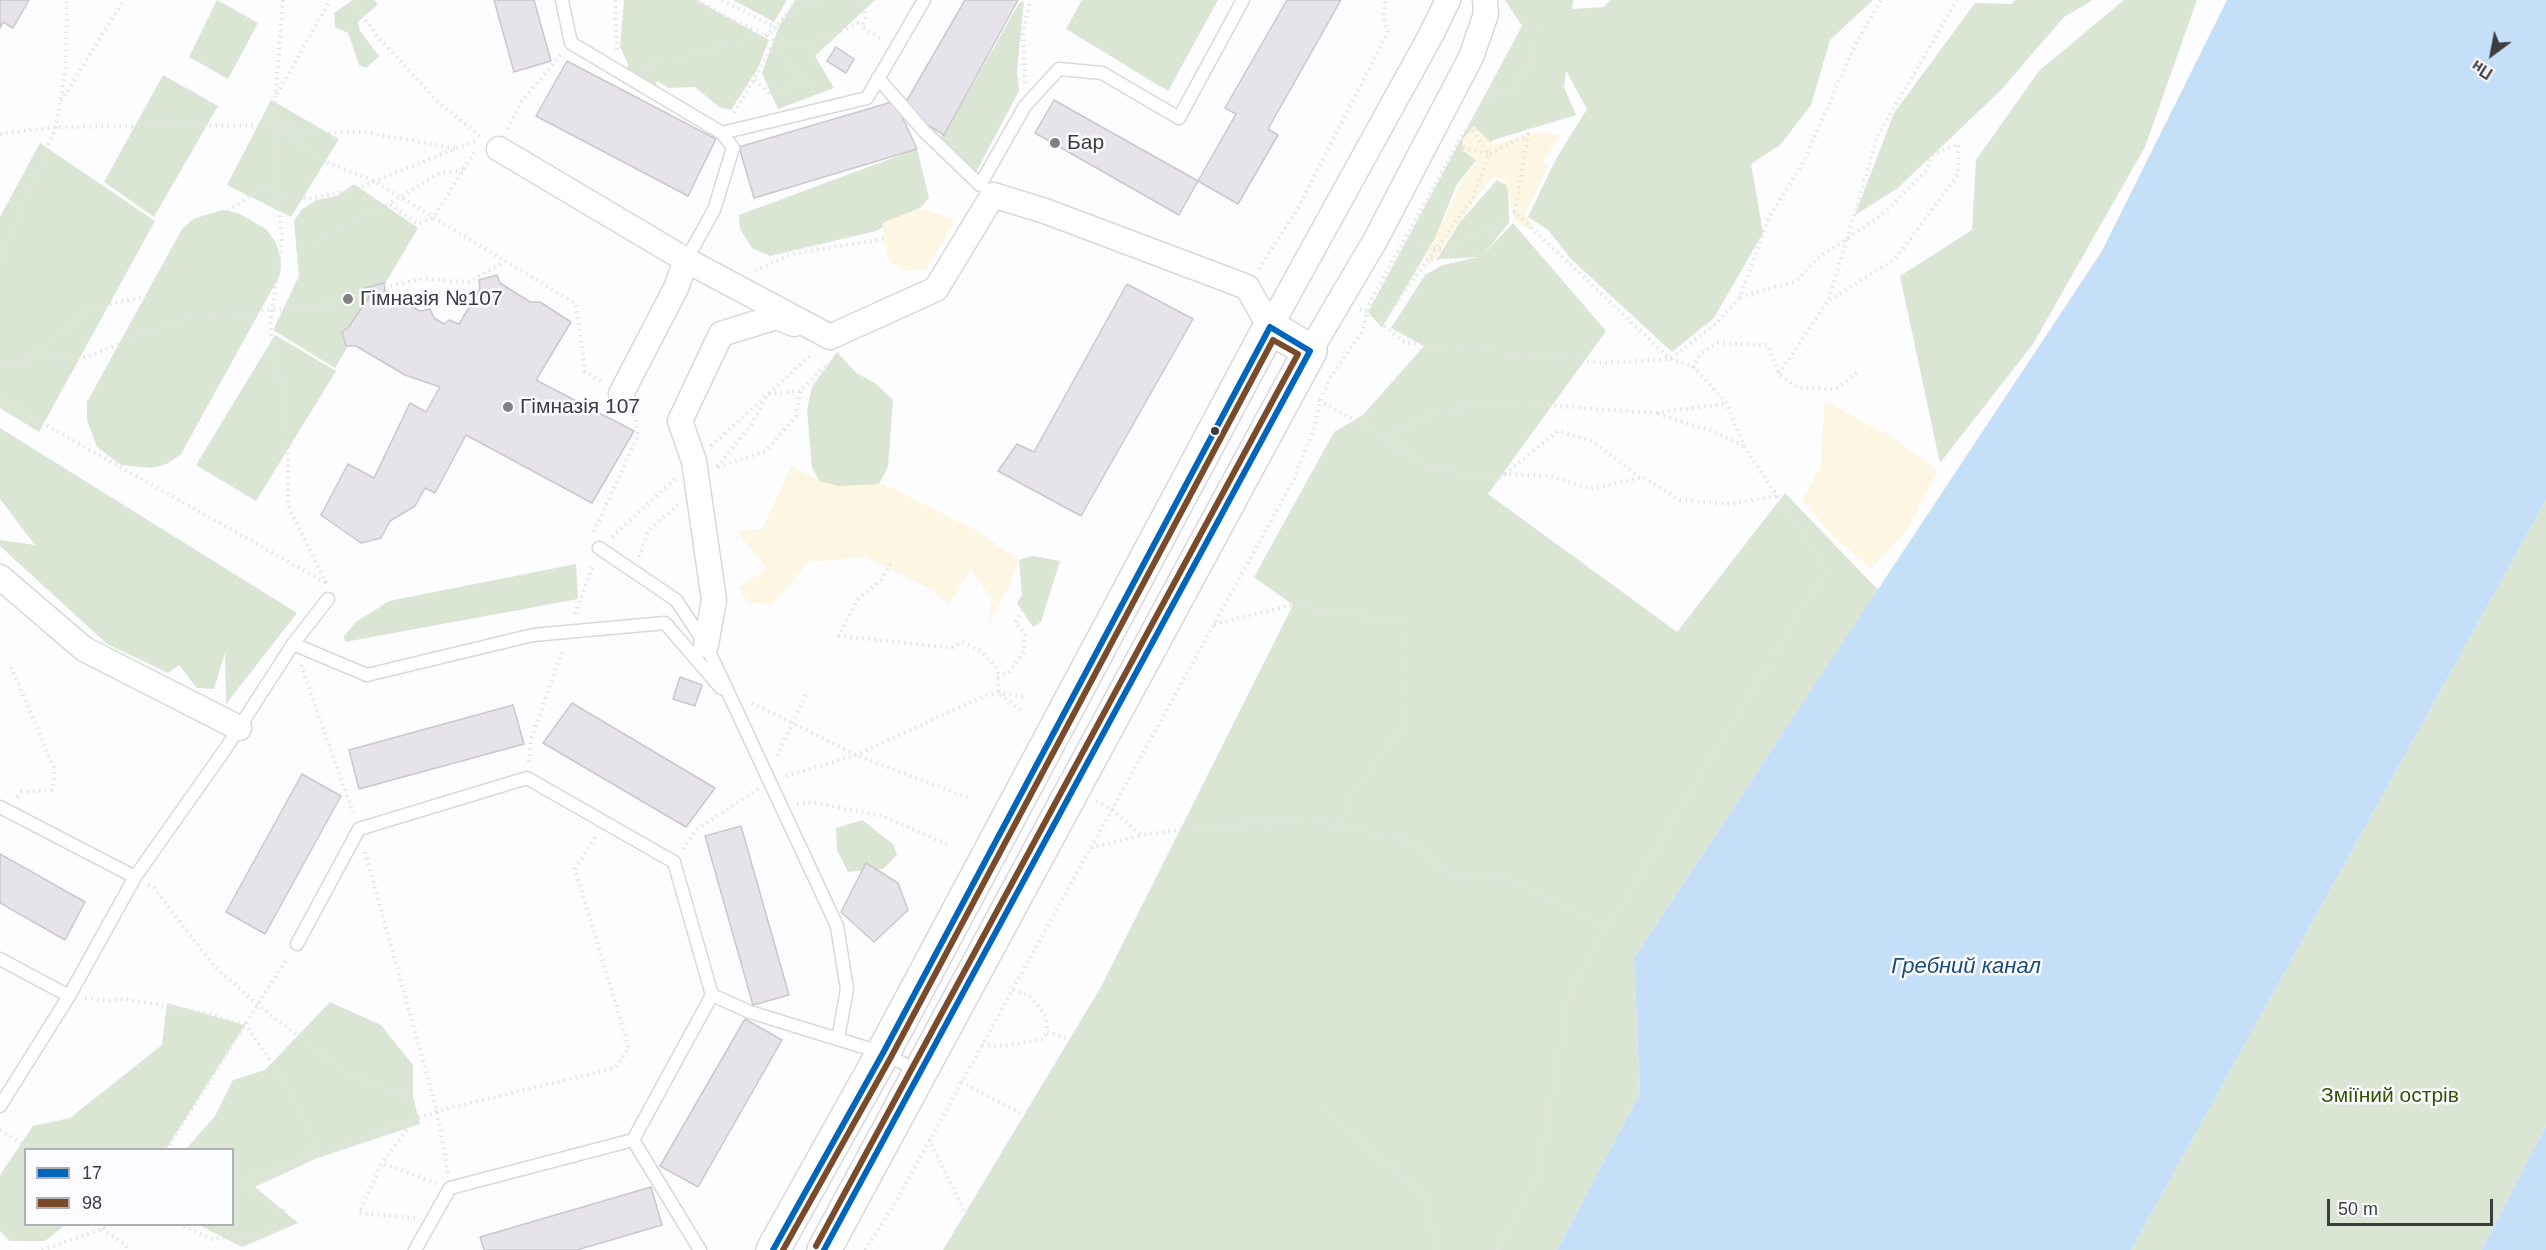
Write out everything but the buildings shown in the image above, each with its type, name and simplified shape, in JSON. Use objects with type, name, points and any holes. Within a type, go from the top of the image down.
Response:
[{"type":"street","points":[[773,1250],[883,1053],[1270,327],[1431,35],[1448,0]]},
{"type":"street","points":[[824,1250],[1310,351],[1376,239],[1471,57],[1486,14],[1485,0]]},
{"type":"street","points":[[491,143],[686,260],[830,337]]},
{"type":"street","points":[[706,645],[714,600],[694,461],[680,420],[721,334],[777,317],[830,337],[936,289],[987,190],[1247,287],[1270,327],[1310,351]]},
{"type":"street","points":[[621,394],[676,288],[686,260]]},
{"type":"street","points":[[0,577],[84,649],[239,728]]},
{"type":"lane","points":[[562,0],[571,43],[722,133],[733,148],[714,210],[686,260]]},
{"type":"lane","points":[[722,133],[867,98],[924,0]]},
{"type":"lane","points":[[878,78],[923,130],[987,190],[1029,101],[1059,69],[1102,73],[1179,118],[1242,0]]},
{"type":"lane","points":[[599,548],[676,600],[706,645],[837,926],[847,989],[838,1039]]},
{"type":"lane","points":[[0,1106],[69,996],[135,877],[239,728],[293,644],[328,599]]},
{"type":"lane","points":[[293,644],[367,675],[533,635],[665,623],[732,700]]},
{"type":"lane","points":[[297,944],[359,829],[527,778],[674,862],[712,995],[633,1140],[450,1188],[415,1250]]},
{"type":"lane","points":[[2,808],[135,877]]},
{"type":"lane","points":[[0,959],[69,996]]},
{"type":"lane","points":[[712,995],[750,1012],[883,1053],[921,1073]]},
{"type":"lane","points":[[633,1140],[700,1250]]},
{"type":"path","points":[[0,261],[56,127],[66,65],[67,0]]},
{"type":"path","points":[[58,107],[124,0]]},
{"type":"path","points":[[283,0],[273,125],[282,241],[270,327],[288,428],[288,506],[327,584],[328,599]]},
{"type":"path","points":[[275,97],[330,0]]},
{"type":"path","points":[[352,0],[376,34],[440,104],[491,143]]},
{"type":"path","points":[[615,0],[617,71],[658,64],[767,35],[773,27]]},
{"type":"path","points":[[698,0],[730,19],[767,35],[775,42],[809,42],[829,38],[858,23],[886,42]]},
{"type":"path","points":[[722,0],[778,29],[795,0]]},
{"type":"path","points":[[786,16],[806,4],[824,0]]},
{"type":"path","points":[[861,0],[866,15],[862,27]]},
{"type":"path","points":[[1029,101],[1024,81],[1023,33],[1030,0]]},
{"type":"path","points":[[1247,287],[1298,208],[1388,32],[1383,16],[1386,0]]},
{"type":"path","points":[[1670,359],[1717,323],[1740,297],[1769,217],[1802,165],[1856,43],[1881,0]]},
{"type":"path","points":[[1779,375],[1827,302],[1878,135],[1957,0]]},
{"type":"path","points":[[865,1250],[894,1205],[1294,479],[1314,428],[1320,401],[1330,378],[1362,332],[1371,300],[1469,126],[1490,98],[1513,89],[1528,70],[1538,25]]},
{"type":"path","points":[[706,123],[734,114],[775,42]]},
{"type":"path","points":[[389,204],[418,224],[433,218],[463,170],[491,143],[520,102],[571,43]]},
{"type":"path","points":[[770,49],[779,54],[809,86],[819,110]]},
{"type":"path","points":[[755,80],[770,94],[785,90],[798,74]]},
{"type":"path","points":[[273,125],[324,161],[372,180],[576,304],[585,372],[631,400],[638,435],[593,530],[599,548],[830,337]]},
{"type":"path","points":[[0,134],[56,127],[273,125],[325,133],[365,132],[459,149]]},
{"type":"path","points":[[1469,126],[1488,154]]},
{"type":"path","points":[[1457,146],[1488,154],[1528,134],[1515,212]]},
{"type":"path","points":[[228,211],[262,188],[308,198],[350,191],[372,180],[459,149],[491,143]]},
{"type":"path","points":[[1740,297],[1796,282],[1820,256],[1885,212],[1927,170],[1933,154],[1958,144],[1958,175],[1895,258],[1827,302]]},
{"type":"path","points":[[1382,324],[1473,198],[1488,154]]},
{"type":"path","points":[[316,241],[389,204],[438,174],[463,170]]},
{"type":"path","points":[[1376,239],[1447,251],[1515,212]]},
{"type":"path","points":[[1515,212],[1670,359]]},
{"type":"path","points":[[729,283],[791,254],[884,239]]},
{"type":"path","points":[[1431,259],[1483,256]]},
{"type":"path","points":[[0,365],[87,357],[183,319],[336,303],[389,286],[423,279],[469,282],[505,262]]},
{"type":"path","points":[[26,361],[88,308],[145,297]]},
{"type":"path","points":[[1340,302],[1368,312],[1404,342],[1448,349],[1530,354],[1602,363],[1670,359],[1692,367],[1727,404],[1744,446],[1826,570],[1570,990],[1538,1178],[1498,1250]]},
{"type":"path","points":[[1692,367],[1701,353],[1718,343],[1768,345],[1779,375],[1798,388],[1835,388],[1858,372]]},
{"type":"path","points":[[717,467],[766,451],[796,416],[800,391],[826,365]]},
{"type":"path","points":[[1291,387],[1384,437],[1424,465],[1497,481],[1558,431],[1592,441],[1640,478]]},
{"type":"path","points":[[768,394],[800,391]]},
{"type":"path","points":[[634,571],[648,531],[717,467],[751,425],[768,394]]},
{"type":"path","points":[[0,399],[327,584]]},
{"type":"path","points":[[1384,437],[1433,416],[1489,401],[1654,413],[1727,404]]},
{"type":"path","points":[[1654,413],[1712,431],[1744,446]]},
{"type":"path","points":[[1505,474],[1551,476],[1591,489],[1643,477],[1680,500],[1727,504],[1778,496]]},
{"type":"path","points":[[891,564],[881,580],[856,600],[839,636],[951,648],[962,642],[981,651],[998,669],[998,693]]},
{"type":"path","points":[[1213,624],[1293,605],[1404,623],[1403,729],[1355,789],[1340,827]]},
{"type":"path","points":[[997,675],[1008,673],[1023,652],[1025,633],[1016,622],[1022,611]]},
{"type":"path","points":[[293,644],[348,795]]},
{"type":"path","points":[[2,808],[22,792],[52,790],[55,770],[11,667]]},
{"type":"path","points":[[769,782],[779,747],[807,692]]},
{"type":"path","points":[[998,693],[1021,710]]},
{"type":"path","points":[[674,862],[696,830],[769,782],[856,755],[984,696],[998,693],[1026,697]]},
{"type":"path","points":[[732,700],[744,699],[856,755],[971,799]]},
{"type":"path","points":[[527,778],[531,739],[543,703]]},
{"type":"path","points":[[1074,789],[1112,810],[1142,835]]},
{"type":"path","points":[[781,806],[812,802],[882,816],[947,844]]},
{"type":"path","points":[[1091,848],[1142,835],[1206,826],[1313,821],[1409,841],[1455,879],[1507,879],[1608,927]]},
{"type":"path","points":[[234,1183],[437,1111],[615,1068],[628,1048],[575,869],[605,823]]},
{"type":"path","points":[[359,829],[437,1111],[450,1188],[382,1163]]},
{"type":"path","points":[[135,877],[154,888],[214,966],[258,1005],[348,1074],[405,1095],[415,1119]]},
{"type":"path","points":[[167,1148],[297,944]]},
{"type":"path","points":[[982,1045],[1005,1046],[1043,1039],[1047,1032],[1046,1017],[1036,1003],[1029,995],[1013,990]]},
{"type":"path","points":[[69,996],[107,1000],[126,999],[210,1014],[245,1025],[290,1088],[315,1141],[307,1157]]},
{"type":"path","points":[[1047,1032],[1069,1039]]},
{"type":"path","points":[[961,1082],[1024,1115]]},
{"type":"path","points":[[1324,1109],[1423,1194],[1437,1250]]},
{"type":"path","points":[[415,1119],[382,1163],[359,1213],[433,1219]]},
{"type":"path","points":[[0,1130],[30,1148]]},
{"type":"path","points":[[929,1139],[965,1213]]},
{"type":"path","points":[[183,1226],[212,1239],[271,1231],[283,1211],[234,1185]]},
{"type":"path","points":[[42,1250],[110,1226]]},
{"type":"path","points":[[102,1229],[126,1245],[127,1250]]},
{"type":"green space","points":[[217,0],[258,23],[228,79],[189,57]]},
{"type":"green space","points":[[353,0],[374,0],[378,4],[358,22],[360,31],[379,56],[366,68],[359,65],[348,33],[335,27],[334,13]]},
{"type":"green space","points":[[624,0],[696,0],[769,40],[758,68],[731,110],[719,107],[695,87],[669,88],[657,81],[654,89],[626,72],[628,64],[620,47]]},
{"type":"green space","points":[[733,0],[787,0],[774,22]]},
{"type":"green space","points":[[795,0],[875,0],[815,56],[834,88],[778,109],[762,73],[778,29]]},
{"type":"green space","points":[[1082,0],[1218,0],[1168,91],[1066,29]]},
{"type":"green space","points":[[1505,0],[1573,0],[1572,9],[1604,7],[1610,0],[1873,0],[1830,40],[1811,105],[1780,145],[1751,164],[1763,233],[1714,318],[1672,352],[1571,259],[1548,230],[1528,217],[1556,159],[1587,109],[1566,71],[1564,87],[1576,115],[1493,140],[1457,184],[1435,238],[1382,328],[1368,312],[1522,26]]},
{"type":"green space","points":[[2015,0],[2093,0],[2064,17],[2000,91],[1898,188],[1855,215],[1894,113],[1975,3],[2012,4]]},
{"type":"green space","points":[[2124,0],[2197,0],[2145,147],[2033,344],[1940,463],[1900,276],[1972,230],[1976,160],[2039,71]]},
{"type":"green space","points":[[1024,1],[1017,71],[1019,91],[975,174],[959,175],[924,138],[944,135],[1019,3]]},
{"type":"green space","points":[[163,75],[218,106],[154,217],[104,182]]},
{"type":"green space","points":[[271,100],[339,139],[291,217],[227,185]]},
{"type":"green space","points":[[40,143],[155,221],[39,432],[0,408],[0,217]]},
{"type":"green space","points":[[917,149],[929,198],[920,208],[876,231],[770,256],[752,248],[740,229],[739,215]]},
{"type":"green space","points":[[1497,180],[1508,186],[1509,223],[1482,256],[1513,223],[1606,331],[1488,494],[1677,632],[1785,493],[1878,590],[1634,958],[1640,1093],[1557,1250],[943,1250],[1101,987],[1293,605],[1254,577],[1334,432],[1363,415],[1424,346],[1391,328],[1425,275],[1443,265],[1479,257],[1437,259],[1460,222]]},
{"type":"green space","points":[[354,184],[418,228],[335,368],[273,330],[299,276],[294,221],[301,210],[317,200],[337,196]]},
{"type":"green space","points":[[222,210],[238,213],[266,229],[276,243],[281,261],[280,275],[181,454],[167,464],[152,468],[121,465],[97,447],[87,420],[87,402],[182,229],[193,219]]},
{"type":"green space","points":[[275,335],[336,371],[256,501],[196,465]]},
{"type":"green space","points":[[837,352],[856,373],[875,383],[893,400],[888,467],[872,497],[819,481],[812,467],[807,410],[812,387]]},
{"type":"green space","points":[[0,428],[297,613],[226,704],[225,653],[214,689],[197,688],[179,665],[168,673],[107,644],[0,546],[0,540],[35,545],[0,499]]},
{"type":"green space","name":"Зміїний острів","points":[[2546,500],[2546,1126],[2481,1250],[2131,1250]]},
{"type":"green space","points":[[1033,556],[1060,561],[1041,622],[1033,627],[1017,603],[1022,595],[1019,560]]},
{"type":"green space","points":[[576,564],[578,599],[345,642],[344,636],[356,622],[389,601]]},
{"type":"green space","points":[[862,820],[893,844],[897,855],[883,869],[848,872],[837,850],[836,828]]},
{"type":"green space","points":[[330,1002],[381,1025],[413,1065],[413,1097],[420,1124],[315,1159],[255,1187],[298,1223],[242,1247],[201,1226],[234,1226],[234,1148],[187,1148],[215,1116],[233,1080],[265,1070]]},
{"type":"green space","points":[[167,1003],[245,1025],[167,1148],[24,1148],[24,1226],[64,1226],[45,1241],[10,1241],[0,1231],[0,1175],[33,1126],[70,1118],[162,1045]]},
{"type":"sand","points":[[1474,126],[1493,145],[1541,131],[1560,136],[1543,161],[1548,166],[1525,214],[1532,223],[1528,230],[1515,222],[1505,180],[1494,177],[1479,194],[1430,265],[1425,258],[1465,176],[1478,162],[1463,151],[1462,140]]},
{"type":"sand","points":[[920,208],[955,220],[927,269],[904,271],[888,261],[882,223]]},
{"type":"sand","points":[[1825,401],[1895,439],[1938,471],[1905,533],[1871,569],[1832,535],[1802,500],[1820,469]]},
{"type":"sand","points":[[792,466],[819,481],[838,486],[884,484],[977,531],[1019,560],[1010,585],[989,624],[991,598],[971,570],[949,604],[928,588],[865,557],[808,562],[772,605],[748,602],[738,587],[768,569],[736,531],[762,529]]},
{"type":"water","name":"Гребний канал","points":[[2227,0],[2546,0],[2546,500],[2131,1250],[1557,1250],[1640,1093],[1634,958],[2102,251]]},
{"type":"water","points":[[2546,1126],[2546,1250],[2481,1250]]},
{"type":"transit line","name":"17","points":[[773,1250],[883,1053],[1270,327],[1310,351],[824,1250]]},
{"type":"transit line","name":"98","points":[[783,1250],[891,1057],[1273,340],[1298,354],[816,1246]]},
{"type":"place","name":"Бар","points":[[1055,143]]},
{"type":"place","name":"Гімназія №107","points":[[348,299]]},
{"type":"place","name":"Гімназія 107","points":[[508,407]]}]
